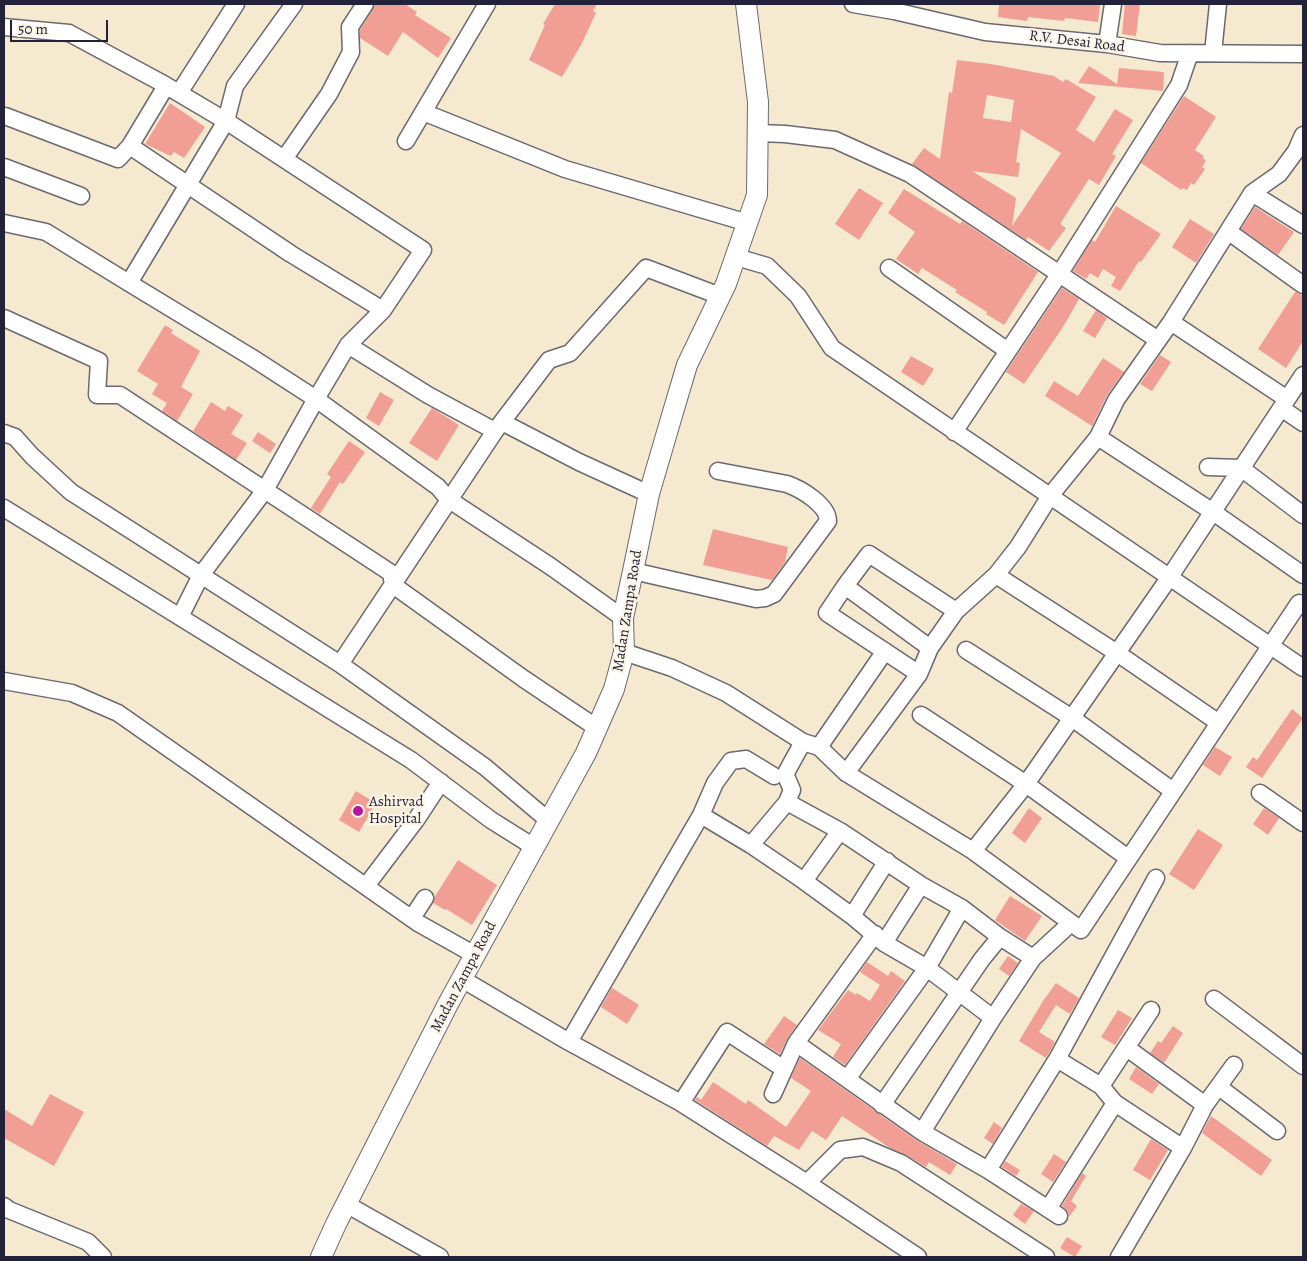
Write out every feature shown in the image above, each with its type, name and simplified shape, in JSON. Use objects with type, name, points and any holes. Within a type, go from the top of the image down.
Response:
[{"type":"main road","name":"Madan Zampa Road","points":[[321,1257],[346,1204],[462,979],[586,753],[614,689],[624,652],[623,618],[650,494],[687,365],[720,296],[736,257],[757,195],[758,102],[746,4]]},
{"type":"street","points":[[4,132],[5,111],[118,159],[173,90],[236,4]]},
{"type":"street","points":[[129,283],[226,121],[234,86],[294,4]]},
{"type":"street","points":[[284,159],[329,94],[351,52],[350,27],[365,4]]},
{"type":"street","points":[[406,141],[486,4]]},
{"type":"street","name":"R.V. Desai Road","points":[[853,4],[894,11],[985,32],[1107,44],[1160,53],[1299,54]]},
{"type":"street","points":[[1107,44],[1113,4]]},
{"type":"street","points":[[1213,53],[1218,4]]},
{"type":"street","points":[[4,27],[69,33],[226,121],[423,250],[383,310],[348,345],[265,490],[200,575],[180,618]]},
{"type":"street","points":[[1299,54],[1303,40]]},
{"type":"street","points":[[954,432],[1060,273],[1179,85],[1190,53]]},
{"type":"street","points":[[423,112],[565,169],[748,223]]},
{"type":"street","points":[[758,133],[786,134],[835,140],[910,174],[1158,340]]},
{"type":"street","points":[[846,773],[919,674],[930,648],[956,611],[996,575],[1018,547],[1050,496],[1098,437],[1116,400],[1171,322],[1252,193],[1279,174],[1300,153],[1303,135]]},
{"type":"street","points":[[130,146],[291,254],[383,310]]},
{"type":"street","points":[[4,167],[81,196]]},
{"type":"street","points":[[1252,193],[1303,225]]},
{"type":"street","points":[[4,223],[46,232],[252,357],[316,399],[438,487],[448,499],[550,566],[623,618]]},
{"type":"street","points":[[1229,232],[1303,285]]},
{"type":"street","points":[[736,257],[767,266],[798,296],[832,348],[1303,668]]},
{"type":"street","points":[[340,664],[498,426],[549,360],[570,353],[646,268],[720,296]]},
{"type":"street","points":[[889,268],[1008,351]]},
{"type":"street","points":[[4,318],[100,361],[97,394],[120,395],[390,573],[393,585],[524,679],[597,728]]},
{"type":"street","points":[[1171,322],[1284,404],[1303,423]]},
{"type":"street","points":[[348,345],[428,395],[650,494]]},
{"type":"street","points":[[973,851],[1026,784],[1072,718],[1169,578],[1303,375]]},
{"type":"street","points":[[4,433],[15,437],[32,456],[71,492],[340,664],[485,767],[548,821]]},
{"type":"street","points":[[624,652],[672,668],[726,693],[803,742],[819,747],[846,773],[973,851],[1081,930],[1301,604],[1303,575],[1213,512],[1098,437]]},
{"type":"street","points":[[1208,468],[1242,468],[1303,515]]},
{"type":"street","points":[[633,571],[756,599],[774,594],[828,520],[828,515],[824,508],[798,488],[787,484],[718,471]]},
{"type":"street","points":[[4,508],[411,760],[491,820],[534,847]]},
{"type":"street","points":[[919,674],[827,614],[869,554],[956,611]]},
{"type":"street","points":[[996,575],[1117,653],[1219,723]]},
{"type":"street","points":[[845,586],[930,648]]},
{"type":"street","points":[[966,650],[1072,718],[1173,791]]},
{"type":"street","points":[[819,747],[885,651]]},
{"type":"street","points":[[4,681],[72,693],[118,713],[412,918],[475,955]]},
{"type":"street","points":[[922,715],[1026,784],[1128,858]]},
{"type":"street","points":[[751,845],[787,802],[792,790],[786,776],[787,771],[803,742]]},
{"type":"street","points":[[569,1042],[701,815],[715,783],[731,761],[746,760],[774,776]]},
{"type":"street","points":[[366,886],[416,820],[441,782]]},
{"type":"street","points":[[1260,793],[1303,823]]},
{"type":"street","points":[[787,802],[840,831],[921,885],[962,908],[1034,958]]},
{"type":"street","points":[[701,815],[751,845],[804,881],[880,938],[927,968],[993,1018]]},
{"type":"street","points":[[804,881],[840,831]]},
{"type":"street","points":[[852,916],[887,861]]},
{"type":"street","points":[[988,1170],[1057,1059],[1156,878]]},
{"type":"street","points":[[773,1094],[796,1043],[921,885]]},
{"type":"street","points":[[412,918],[425,898]]},
{"type":"street","points":[[847,1079],[927,968],[962,908]]},
{"type":"street","points":[[922,1132],[993,1018],[1034,958],[1071,923]]},
{"type":"street","points":[[882,1105],[982,959],[1000,936]]},
{"type":"street","points":[[462,979],[569,1042],[681,1103],[807,1183],[918,1257]]},
{"type":"street","points":[[1214,999],[1302,1062]]},
{"type":"street","points":[[1101,1086],[1151,1010]]},
{"type":"street","points":[[681,1103],[727,1032],[784,1069]]},
{"type":"street","points":[[796,1043],[922,1132],[988,1170],[1054,1212],[1115,1103]]},
{"type":"street","points":[[1127,1048],[1205,1105]]},
{"type":"street","points":[[1057,1059],[1101,1086],[1115,1103],[1183,1148]]},
{"type":"street","points":[[1119,1257],[1183,1148],[1205,1105],[1234,1065]]},
{"type":"street","points":[[1219,1087],[1277,1131]]},
{"type":"street","points":[[807,1183],[840,1150],[863,1146],[901,1163],[1046,1257]]},
{"type":"street","points":[[346,1204],[440,1257]]},
{"type":"street","points":[[6,1212],[88,1242],[103,1257]]},
{"type":"building","points":[[375,4],[405,4],[417,12],[415,15],[451,38],[438,58],[403,32],[388,56],[360,38],[360,30]]},
{"type":"building","points":[[555,4],[597,4],[593,11],[596,13],[581,45],[562,77],[529,60],[545,25],[543,24]]},
{"type":"building","points":[[999,4],[1100,4],[1098,22],[1065,18],[1064,21],[1028,17],[1027,21],[998,17]]},
{"type":"building","points":[[1125,4],[1140,4],[1136,36],[1122,34]]},
{"type":"building","points":[[957,60],[991,64],[1054,76],[1063,82],[1066,79],[1096,97],[1076,130],[1094,142],[1115,109],[1133,120],[1112,154],[1116,156],[1099,185],[1089,179],[1060,224],[1066,228],[1049,251],[1028,237],[1026,240],[912,164],[924,148],[940,159],[949,92],[952,93]],"holes":[[[987,95],[1014,100],[1011,122],[983,118]],[[1021,129],[1061,153],[1012,226],[1016,198],[972,171],[1018,177],[1020,163],[1016,162]]]},
{"type":"building","points":[[1089,66],[1117,84],[1119,68],[1164,72],[1163,91],[1078,83]]},
{"type":"building","points":[[1184,96],[1216,117],[1195,150],[1204,156],[1203,158],[1206,161],[1202,167],[1205,169],[1194,185],[1191,183],[1187,190],[1183,188],[1181,190],[1141,163]]},
{"type":"building","points":[[170,103],[205,127],[184,158],[174,152],[171,156],[145,144]]},
{"type":"building","points":[[859,188],[883,203],[859,240],[835,224]]},
{"type":"building","points":[[904,189],[960,224],[962,221],[1038,272],[1004,325],[955,292],[957,290],[922,268],[918,274],[896,259],[915,232],[888,213]]},
{"type":"building","points":[[1116,206],[1161,234],[1141,262],[1139,261],[1120,291],[1111,286],[1116,277],[1103,269],[1098,278],[1090,273],[1086,279],[1073,271],[1092,240],[1095,242]]},
{"type":"building","points":[[1255,207],[1294,232],[1278,255],[1241,229]]},
{"type":"building","points":[[1190,219],[1214,234],[1196,263],[1172,247]]},
{"type":"building","points":[[1062,288],[1079,299],[1063,327],[1024,384],[1006,372]]},
{"type":"building","points":[[1295,292],[1303,296],[1303,341],[1286,368],[1258,349]]},
{"type":"building","points":[[1096,310],[1107,318],[1095,338],[1083,331]]},
{"type":"building","points":[[165,325],[173,330],[171,333],[200,351],[181,387],[193,394],[177,421],[162,411],[167,403],[152,394],[158,384],[137,371]]},
{"type":"building","points":[[1160,355],[1171,362],[1152,391],[1140,384]]},
{"type":"building","points":[[911,356],[934,369],[923,386],[901,372]]},
{"type":"building","points":[[1103,358],[1124,372],[1107,395],[1092,426],[1045,396],[1054,381],[1078,396]]},
{"type":"building","points":[[380,392],[394,400],[379,426],[366,418]]},
{"type":"building","points":[[211,402],[225,411],[228,406],[243,415],[231,434],[247,443],[236,460],[193,431]]},
{"type":"building","points":[[432,408],[459,425],[437,461],[409,443]]},
{"type":"building","points":[[258,432],[276,444],[270,453],[252,441]]},
{"type":"building","points":[[349,441],[365,452],[343,484],[340,482],[320,514],[311,508],[331,477],[327,474]]},
{"type":"building","points":[[713,529],[788,547],[785,562],[772,580],[703,565]]},
{"type":"building","points":[[1292,709],[1303,718],[1262,778],[1246,767],[1253,757],[1257,760]]},
{"type":"building","points":[[1215,747],[1232,757],[1220,776],[1203,765]]},
{"type":"building","points":[[356,791],[376,803],[359,832],[339,820]]},
{"type":"building","points":[[1029,808],[1042,818],[1025,843],[1012,833]]},
{"type":"building","points":[[1264,808],[1279,818],[1268,835],[1253,824]]},
{"type":"building","points":[[1198,829],[1223,845],[1194,890],[1169,874]]},
{"type":"building","points":[[458,860],[497,885],[472,925],[433,903],[435,896]]},
{"type":"building","points":[[1010,896],[1042,916],[1025,941],[995,920]]},
{"type":"building","points":[[1008,956],[1018,963],[1009,976],[999,969]]},
{"type":"building","points":[[867,962],[888,976],[891,971],[905,981],[845,1065],[833,1057],[841,1044],[818,1030],[848,990],[870,1001],[880,985],[860,972]]},
{"type":"building","points":[[1056,983],[1079,998],[1070,1014],[1056,1005],[1039,1032],[1055,1042],[1046,1058],[1019,1041]]},
{"type":"building","points":[[612,988],[639,1005],[627,1024],[601,1007]]},
{"type":"building","points":[[1118,1010],[1132,1018],[1115,1045],[1101,1037]]},
{"type":"building","points":[[784,1016],[797,1025],[787,1039],[780,1054],[764,1044]]},
{"type":"building","points":[[1173,1026],[1183,1033],[1164,1063],[1150,1053],[1158,1041],[1161,1043]]},
{"type":"building","points":[[800,1058],[916,1140],[957,1164],[950,1175],[929,1162],[926,1167],[890,1148],[842,1116],[826,1140],[812,1131],[799,1150],[774,1136],[767,1146],[695,1100],[697,1097],[701,1100],[713,1082],[746,1104],[748,1100],[786,1127],[811,1091],[791,1078]]},
{"type":"building","points":[[1136,1067],[1159,1084],[1152,1094],[1129,1079]]},
{"type":"building","points":[[50,1094],[84,1112],[54,1166],[4,1138],[4,1109],[32,1126]]},
{"type":"building","points":[[1211,1116],[1272,1160],[1261,1176],[1202,1133]]},
{"type":"building","points":[[994,1122],[1002,1128],[993,1144],[984,1138]]},
{"type":"building","points":[[1151,1139],[1168,1150],[1150,1180],[1133,1170]]},
{"type":"building","points":[[1054,1154],[1066,1162],[1053,1182],[1041,1174]]},
{"type":"building","points":[[1005,1161],[1020,1170],[1016,1176],[1002,1167]]},
{"type":"building","points":[[1082,1173],[1086,1176],[1071,1201],[1077,1206],[1069,1217],[1068,1211],[1062,1206]]},
{"type":"building","points":[[1021,1204],[1034,1211],[1025,1224],[1013,1215]]},
{"type":"building","points":[[1067,1237],[1082,1246],[1075,1257],[1060,1248]]},
{"type":"place","name":"Ashirvad Hospital","points":[[358,811]]}]
